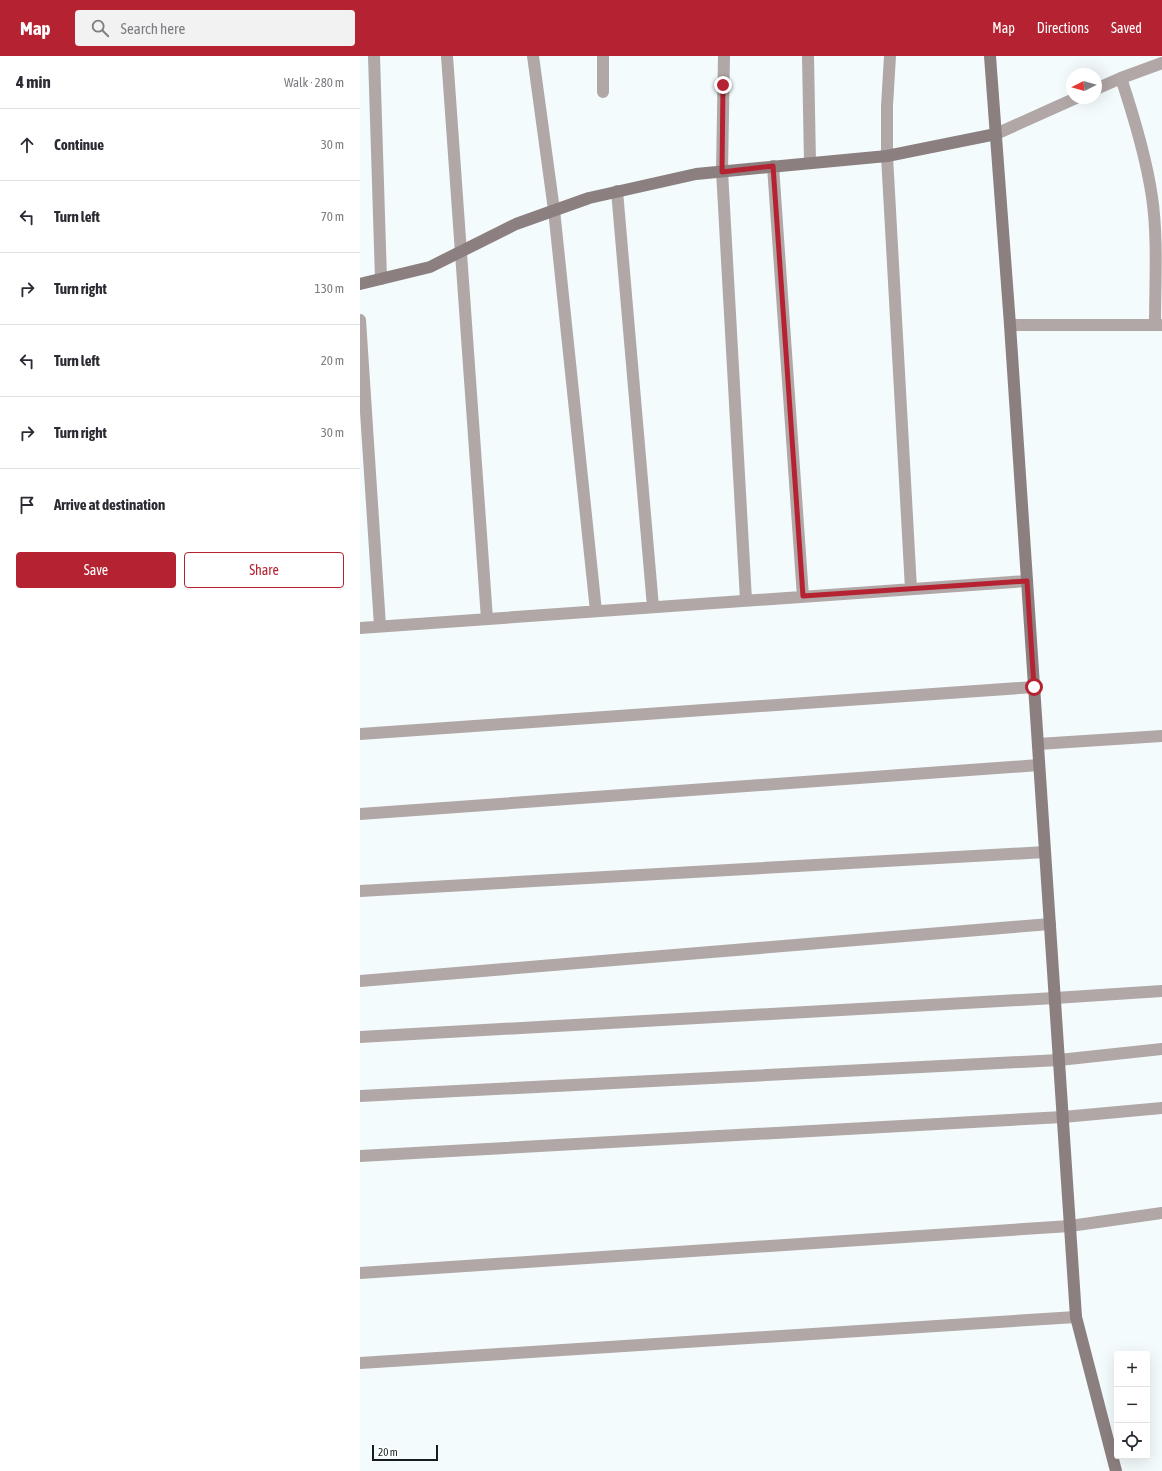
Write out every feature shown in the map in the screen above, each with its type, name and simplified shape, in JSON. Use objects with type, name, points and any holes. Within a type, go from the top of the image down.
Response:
[{"type":"street","points":[[374,56],[381,279]]},
{"type":"street","points":[[447,56],[487,619]]},
{"type":"street","points":[[533,56],[554,210],[596,611]]},
{"type":"street","points":[[603,56],[603,92]]},
{"type":"street","points":[[724,56],[722,172],[746,600]]},
{"type":"street","points":[[808,56],[810,162]]},
{"type":"street","points":[[890,56],[887,106],[887,156],[911,589]]},
{"type":"street","points":[[990,56],[1010,325],[1076,1317],[1116,1471]]},
{"type":"street","points":[[1102,86],[1162,63]]},
{"type":"street","points":[[1010,325],[1158,325],[1156,253],[1152,197],[1141,142],[1121,78]]},
{"type":"street","points":[[360,284],[430,267],[516,224],[589,198],[696,174],[810,162],[887,156],[996,134],[1066,102]]},
{"type":"street","points":[[773,166],[803,596]]},
{"type":"street","points":[[617,192],[653,607]]},
{"type":"street","points":[[360,320],[380,626]]},
{"type":"street","points":[[360,628],[1027,581]]},
{"type":"street","points":[[360,734],[1034,687]]},
{"type":"street","points":[[1038,744],[1162,736]]},
{"type":"street","points":[[360,814],[1039,765]]},
{"type":"street","points":[[360,891],[1045,852]]},
{"type":"street","points":[[360,981],[1050,924]]},
{"type":"street","points":[[360,1037],[1162,991]]},
{"type":"street","points":[[360,1096],[1059,1060],[1162,1049]]},
{"type":"street","points":[[360,1156],[1063,1117],[1162,1108]]},
{"type":"street","points":[[360,1273],[1070,1226],[1162,1213]]},
{"type":"street","points":[[360,1363],[1076,1317]]},
{"type":"route","points":[[723,85],[722,172],[773,166],[803,596],[1027,581],[1034,687]]}]
